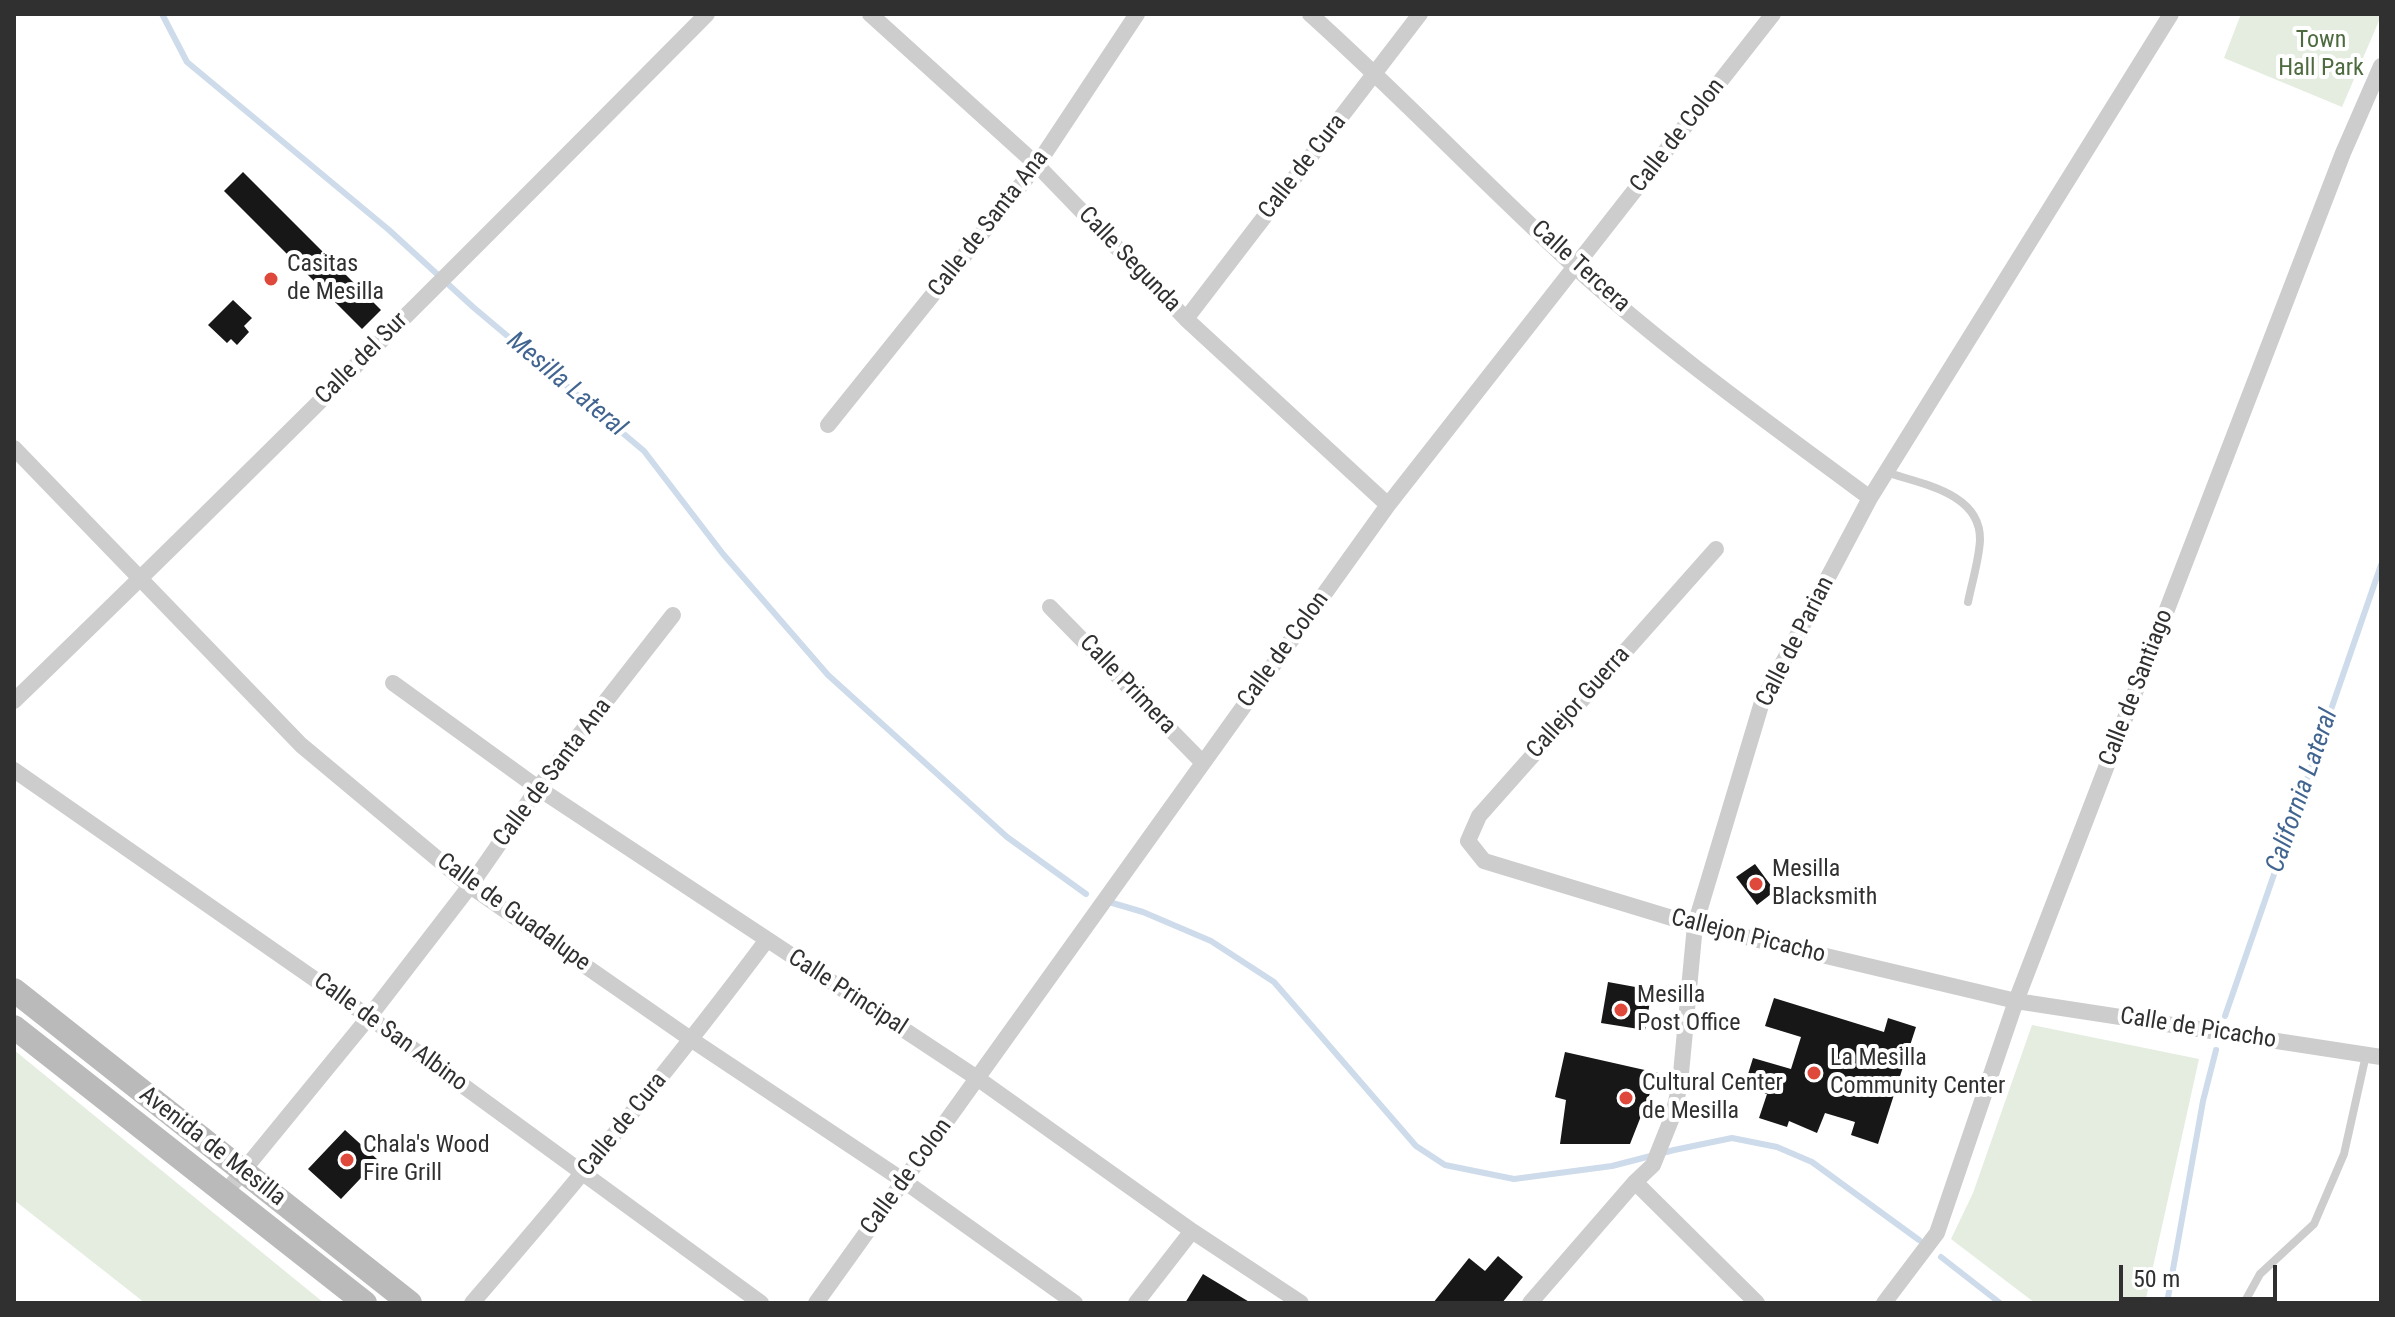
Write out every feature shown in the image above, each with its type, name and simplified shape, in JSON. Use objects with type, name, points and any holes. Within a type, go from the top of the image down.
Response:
[{"type":"main road","name":"Avenida de Mesilla","points":[[14,990],[410,1303]]},
{"type":"main road","name":"Avenida de Mesilla","points":[[14,1027],[365,1303]]},
{"type":"street","name":"Calle del Sur","points":[[14,701],[140,580],[707,14]]},
{"type":"street","name":"Calle Segunda","points":[[870,14],[1037,165],[1186,319],[1388,505]]},
{"type":"street","name":"Calle de Santa Ana","points":[[828,425],[1037,165],[1137,14]]},
{"type":"street","name":"Calle Tercera","points":[[1310,14],[1376,73],[1574,266],[1715,384],[1870,498]]},
{"type":"street","name":"Calle de Cura","points":[[1186,319],[1420,14]]},
{"type":"street","points":[[1752,14],[1769,20]]},
{"type":"street","name":"Calle de Parian","points":[[1530,1303],[1653,1165],[1673,1115],[1680,1084],[1695,925],[1762,702],[1870,498],[2171,14]]},
{"type":"street","name":"Calle de Colon","points":[[816,1303],[1388,505],[1769,20]]},
{"type":"street","name":"Calle de Santiago","points":[[1884,1303],[1937,1233],[2016,1001],[2343,153],[2381,66]]},
{"type":"street","name":"Calle de Guadalupe","points":[[14,448],[301,745],[470,886],[692,1040],[904,1181],[1075,1303]]},
{"type":"street","name":"Callejor Guerra","points":[[1484,861],[1468,841],[1479,816],[1716,549]]},
{"type":"street","name":"Calle Primera","points":[[1050,607],[1203,763]]},
{"type":"street","name":"Calle de Santa Ana","points":[[225,1193],[369,1017],[470,886],[538,788],[673,615]]},
{"type":"street","name":"Calle Principal","points":[[393,683],[538,788],[977,1078],[1192,1231],[1301,1303]]},
{"type":"street","name":"Calle de San Albino","points":[[14,770],[369,1017],[761,1303]]},
{"type":"street","name":"Callejon Picacho","points":[[1484,861],[1695,925],[2016,1001]]},
{"type":"street","name":"Calle de Cura","points":[[472,1303],[584,1173],[692,1040],[766,941]]},
{"type":"street","name":"Calle de Picacho","points":[[2016,1001],[2373,1056]]},
{"type":"street","points":[[1635,1182],[1757,1303]]},
{"type":"street","points":[[1136,1303],[1192,1231]]},
{"type":"lane","points":[[1886,472],[1956,496],[1973,514],[1980,538],[1968,602]]},
{"type":"lane","points":[[2244,1303],[2260,1274],[2314,1224],[2344,1154],[2373,1056]]},
{"type":"green space","name":"Town Hall Park","points":[[2241,14],[2381,16],[2342,107],[2224,58]]},
{"type":"green space","points":[[2032,1025],[2199,1059],[2145,1303],[2035,1303],[1951,1239],[1973,1193]]},
{"type":"green space","points":[[14,1050],[324,1303],[145,1303],[14,1200]]},
{"type":"building","points":[[243,172],[381,310],[362,329],[224,191]]},
{"type":"building","points":[[233,300],[252,318],[244,326],[249,332],[237,345],[231,339],[227,343],[208,325]]},
{"type":"building","name":"Mesilla Blacksmith","points":[[1755,864],[1775,891],[1757,905],[1736,877]]},
{"type":"building","name":"Mesilla Post Office","points":[[1608,982],[1652,990],[1645,1030],[1601,1023]]},
{"type":"building","name":"La Mesilla Community Center","points":[[1774,998],[1884,1032],[1888,1018],[1916,1027],[1878,1144],[1851,1135],[1855,1122],[1825,1113],[1817,1133],[1789,1121],[1787,1127],[1759,1118],[1767,1094],[1744,1087],[1753,1058],[1791,1069],[1801,1037],[1765,1026]]},
{"type":"building","name":"Cultural Center de Mesilla","points":[[1565,1052],[1658,1073],[1630,1144],[1560,1144],[1566,1100],[1555,1097]]},
{"type":"building","name":"Chala's Wood Fire Grill","points":[[345,1130],[378,1160],[341,1199],[308,1169]]},
{"type":"building","points":[[1498,1256],[1523,1277],[1502,1303],[1433,1303],[1469,1258],[1485,1271]]},
{"type":"building","points":[[1203,1274],[1251,1303],[1185,1303]]},
{"type":"waterway","name":"Mesilla Lateral","points":[[162,14],[187,62],[389,230],[473,307],[644,451],[723,554],[828,675],[1007,837],[1086,894]]},
{"type":"waterway","name":"California Lateral","points":[[2225,1016],[2381,565]]},
{"type":"waterway","points":[[1109,902],[1143,912],[1211,941],[1274,982],[1416,1146],[1445,1165],[1514,1179],[1612,1166],[1732,1138],[1777,1147],[1812,1162],[1919,1240]]},
{"type":"waterway","name":"California Lateral","points":[[2167,1303],[2203,1101],[2216,1050]]},
{"type":"waterway","points":[[1941,1257],[2000,1303]]},
{"type":"place","name":"Casitas de Mesilla","points":[[271,279]]},
{"type":"place","name":"Mesilla Blacksmith","points":[[1756,884]]},
{"type":"place","name":"Mesilla Post Office","points":[[1621,1010]]},
{"type":"place","name":"La Mesilla Community Center","points":[[1814,1073]]},
{"type":"place","name":"Cultural Center de Mesilla","points":[[1626,1098]]},
{"type":"place","name":"Chala's Wood Fire Grill","points":[[347,1160]]}]
